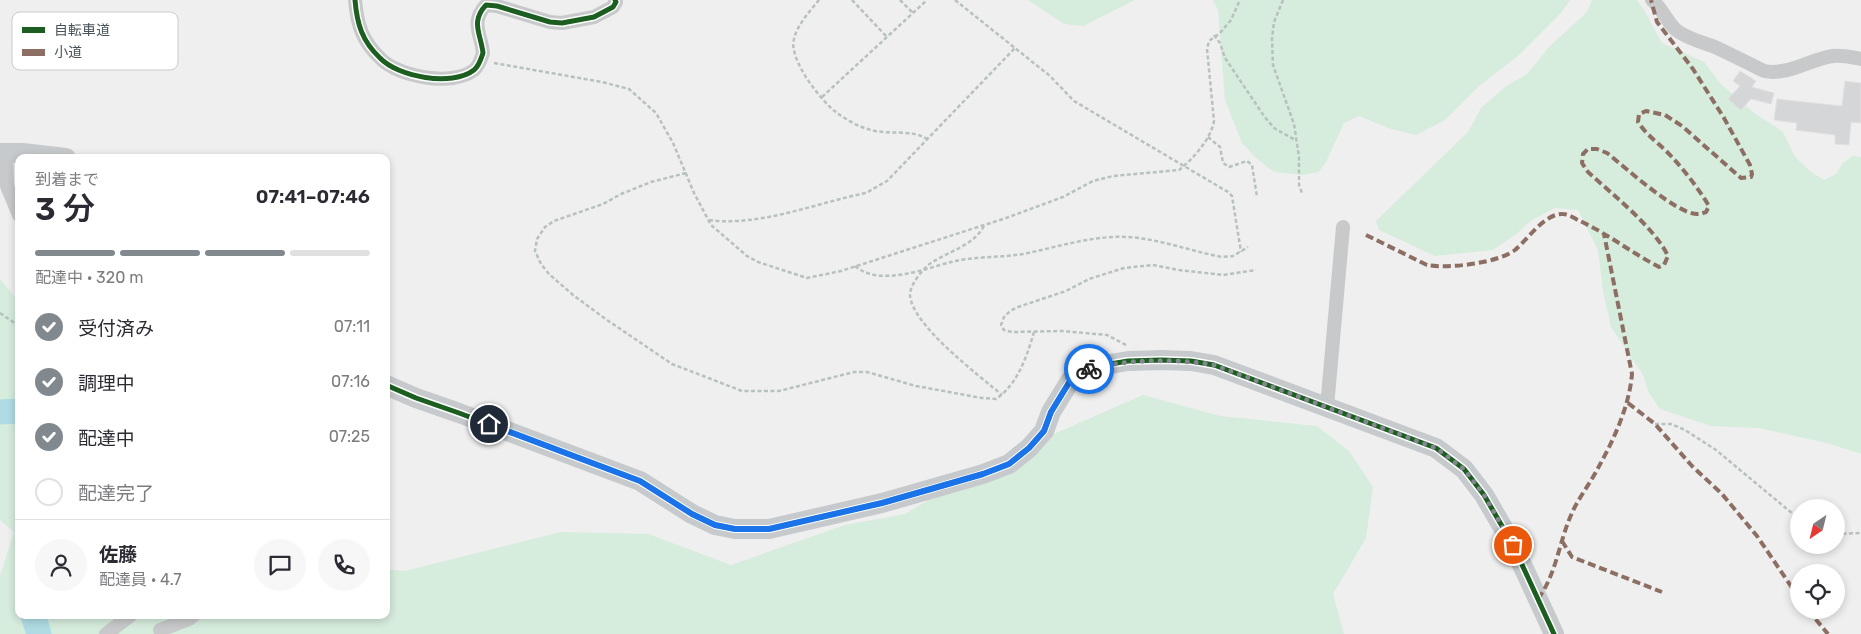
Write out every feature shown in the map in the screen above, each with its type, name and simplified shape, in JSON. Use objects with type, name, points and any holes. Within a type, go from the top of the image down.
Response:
[{"type":"street","points":[[355,0],[359,28],[381,60],[398,70],[433,79],[468,73],[475,69],[483,53],[477,29],[477,19],[486,5],[497,6],[550,22],[562,23],[594,17],[613,6],[616,2],[615,0]]},
{"type":"street","points":[[1652,0],[1661,7],[1664,15],[1684,35],[1764,71],[1783,70],[1833,56],[1861,59]]},
{"type":"street","points":[[15,205],[7,186],[3,153],[32,154]]},
{"type":"street","points":[[1327,407],[1343,228]]},
{"type":"street","points":[[390,387],[640,481],[692,514],[715,525],[735,529],[769,529],[882,503],[983,474],[1009,464],[1029,448],[1044,431],[1051,412],[1070,381],[1094,367],[1132,361],[1191,361],[1214,365],[1436,448],[1464,469],[1484,495],[1513,545],[1554,634]]},
{"type":"street","points":[[106,634],[127,619]]},
{"type":"street","points":[[160,630],[189,619]]},
{"type":"path","points":[[819,0],[798,27],[793,40],[794,51],[802,70],[822,97],[838,114],[865,128],[896,134],[920,134],[927,139]]},
{"type":"path","points":[[852,0],[888,37]]},
{"type":"path","points":[[900,0],[913,13]]},
{"type":"path","points":[[822,97],[927,0]]},
{"type":"path","points":[[955,0],[1050,76],[1074,100],[1218,185],[1232,196],[1241,252]]},
{"type":"path","points":[[480,62],[566,76],[628,89],[656,113],[673,143],[712,225],[747,256],[758,262],[806,278],[833,273],[985,224],[1063,197],[1093,181],[1113,176],[1179,170],[1212,130],[1214,121],[1207,49],[1208,40],[1220,33],[1231,20],[1240,0]]},
{"type":"path","points":[[1283,0],[1274,22],[1272,39],[1273,65],[1294,124],[1299,157],[1299,186],[1302,193]]},
{"type":"path","points":[[1214,36],[1220,43],[1225,58],[1264,116],[1274,128],[1296,141]]},
{"type":"path","points":[[709,220],[732,222],[762,218],[866,193],[887,182],[1015,48]]},
{"type":"path","points":[[1208,137],[1220,147],[1223,163],[1229,167],[1247,161],[1252,165],[1257,197]]},
{"type":"path","points":[[686,173],[651,182],[621,194],[603,204],[554,221],[545,227],[537,239],[536,251],[541,264],[548,274],[573,295],[672,364],[742,392],[779,392],[854,372],[867,372],[916,386],[996,399],[1011,385],[1034,332]]},
{"type":"path","points":[[985,224],[980,233],[958,249],[929,264],[913,284],[910,294],[914,308],[929,330],[1002,395]]},
{"type":"path","points":[[855,266],[866,272],[890,276],[953,262],[1021,254],[1098,238],[1147,238],[1222,257],[1233,256],[1248,247]]},
{"type":"path","points":[[1132,361],[1128,346],[1107,335],[1062,331],[1012,332],[1004,330],[1001,325],[1004,317],[1018,307],[1066,291],[1089,279],[1124,268],[1153,265],[1223,275],[1256,270]]},
{"type":"path","points":[[0,313],[15,323]]},
{"type":"path","points":[[1655,424],[1671,424],[1685,430],[1716,450],[1790,511]]},
{"type":"path","points":[[1845,534],[1861,533]]},
{"type":"green space","points":[[1028,0],[1135,0],[1083,26],[1064,24]]},
{"type":"green space","points":[[1213,0],[1570,0],[1561,13],[1518,56],[1479,86],[1445,120],[1416,135],[1391,129],[1359,116],[1344,123],[1325,164],[1318,172],[1303,175],[1274,172],[1255,157],[1242,143],[1225,100],[1218,10]]},
{"type":"green space","points":[[1592,0],[1637,0],[1662,43],[1704,62],[1720,83],[1753,112],[1783,132],[1796,158],[1811,172],[1824,180],[1836,174],[1843,163],[1853,156],[1861,157],[1861,454],[1827,443],[1758,428],[1711,426],[1660,409],[1649,393],[1643,375],[1611,327],[1603,291],[1598,250],[1578,210],[1555,208],[1532,220],[1515,235],[1493,250],[1435,256],[1379,230],[1376,221],[1468,132],[1481,108],[1506,86],[1527,74],[1549,47],[1587,12]]},
{"type":"green space","points":[[0,279],[15,297],[15,619],[390,619],[390,569],[405,571],[561,532],[648,534],[731,565],[845,525],[905,514],[1006,455],[1143,395],[1220,416],[1317,426],[1349,451],[1373,487],[1366,538],[1333,594],[1344,634],[0,634],[0,576],[14,532],[0,520]]},
{"type":"building","points":[[1740,71],[1756,81],[1752,87],[1774,93],[1771,104],[1751,99],[1741,110],[1728,99],[1740,86],[1733,81]]},
{"type":"building","points":[[1845,81],[1861,83],[1861,123],[1851,122],[1849,145],[1835,144],[1835,135],[1796,130],[1797,123],[1774,120],[1777,99],[1842,106]]},
{"type":"waterway","points":[[0,412],[15,411]]},
{"type":"waterway","points":[[34,619],[39,634]]},
{"type":"marked path","points":[[1366,235],[1427,265],[1472,264],[1507,255],[1515,250],[1543,222],[1556,215],[1565,214],[1600,232],[1659,267],[1664,265],[1668,256],[1662,245],[1632,212],[1588,172],[1582,163],[1583,154],[1588,149],[1597,149],[1607,153],[1651,189],[1677,207],[1698,214],[1706,212],[1709,206],[1691,180],[1638,122],[1639,114],[1646,111],[1665,115],[1682,126],[1741,178],[1751,177],[1752,174],[1750,165],[1724,118],[1693,69],[1657,22],[1651,0]]},
{"type":"marked path","points":[[1538,599],[1550,579],[1572,513],[1614,436],[1628,399],[1632,374],[1604,234]]},
{"type":"marked path","points":[[1628,403],[1655,424],[1692,466],[1722,494],[1757,536],[1790,585]]},
{"type":"marked path","points":[[1562,541],[1572,557],[1662,592]]},
{"type":"marked path","points":[[1816,619],[1828,634]]},
{"type":"cycle path","points":[[355,0],[357,17],[365,39],[380,58],[388,65],[412,75],[439,79],[464,75],[474,70],[480,62],[483,53],[477,23],[478,17],[486,5],[497,6],[550,22],[562,23],[594,17],[613,7],[616,2],[615,0]]},
{"type":"cycle path","points":[[390,387],[640,481],[692,514],[715,525],[735,529],[769,529],[882,503],[983,474],[1009,464],[1029,448],[1044,431],[1051,412],[1070,381],[1093,367],[1128,361],[1161,360],[1191,361],[1214,365],[1436,448],[1464,469],[1484,495],[1513,545],[1554,634]]},
{"type":"way so far","points":[[1089,369],[1128,361],[1191,361],[1214,365],[1436,448],[1464,469],[1484,495],[1513,545]]},
{"type":"route","points":[[489,424],[640,481],[692,514],[715,525],[735,529],[769,529],[882,503],[983,474],[1009,464],[1029,448],[1044,431],[1051,412],[1070,381],[1089,369]]}]
